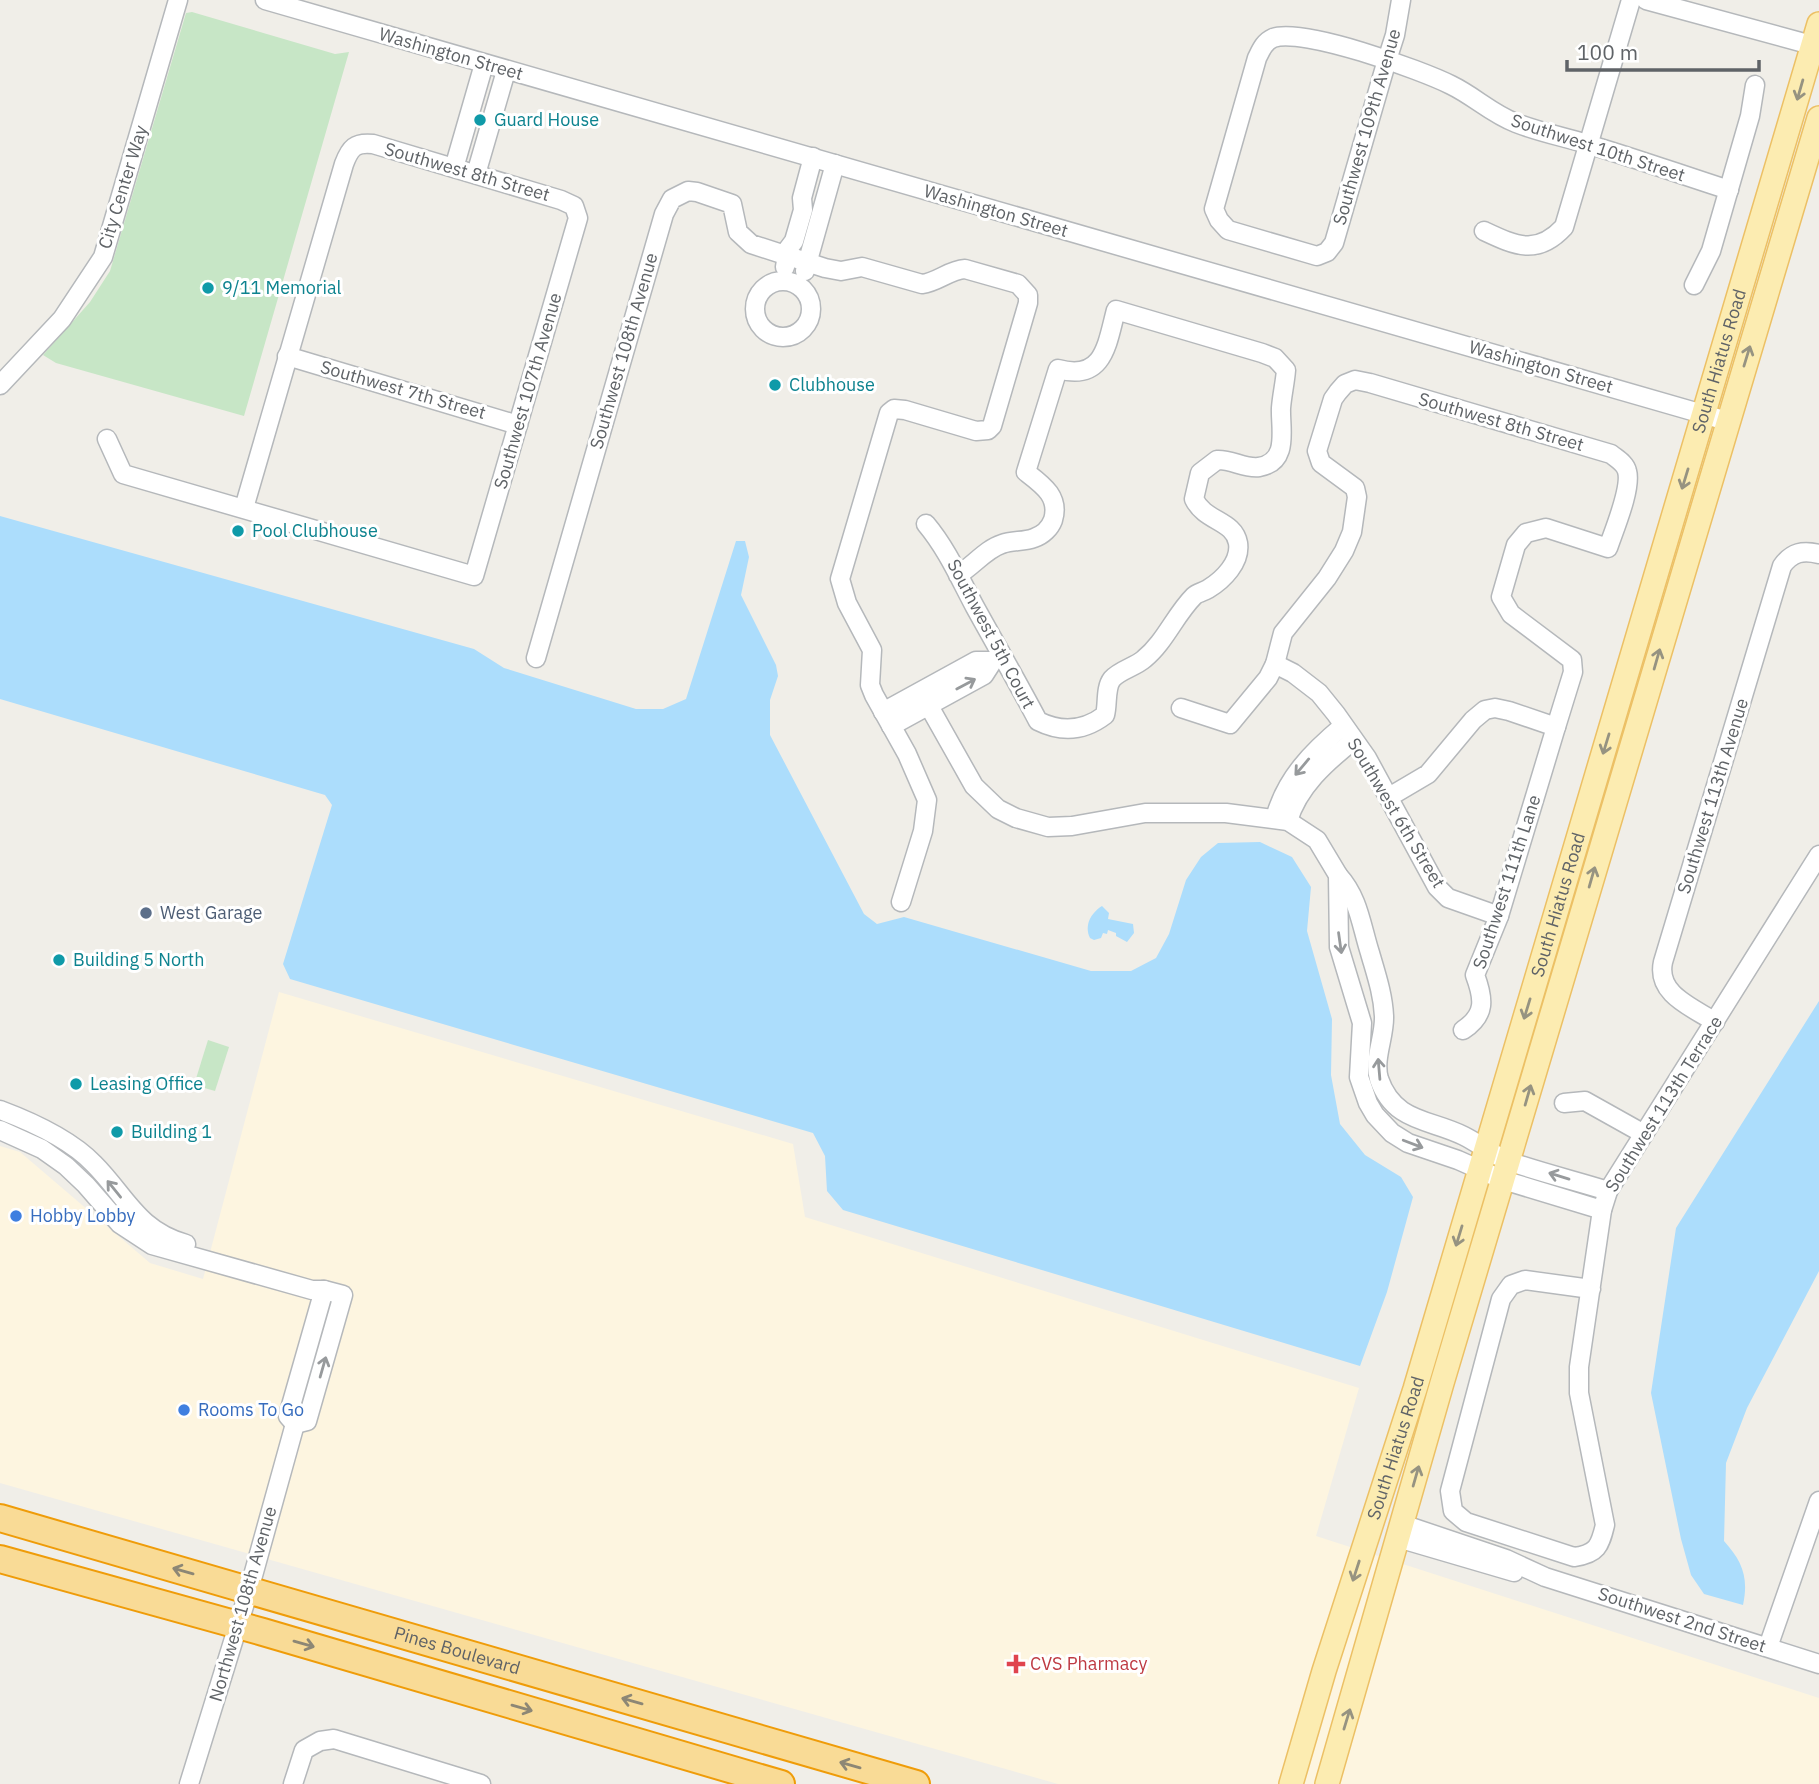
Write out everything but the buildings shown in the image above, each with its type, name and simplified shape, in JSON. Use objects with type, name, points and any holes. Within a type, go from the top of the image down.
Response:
[{"type":"highway","name":"Pines Boulevard","points":[[0,1518],[916,1784]]},
{"type":"highway","name":"Pines Boulevard","points":[[0,1559],[238,1625],[781,1784]]},
{"type":"main road","name":"South Hiatus Road","points":[[1291,1784],[1324,1671],[1415,1389],[1817,39]]},
{"type":"main road","name":"South Hiatus Road","points":[[1327,1784],[1727,421],[1819,118]]},
{"type":"main road","points":[[1400,1531],[1391,1519],[1391,1500],[1414,1423],[1415,1389]]},
{"type":"main road","points":[[1368,1645],[1362,1622],[1381,1551],[1382,1536],[1374,1516]]},
{"type":"street","name":"City Center Way","points":[[0,385],[62,319],[103,257],[178,0]]},
{"type":"street","name":"Washington Street","points":[[265,0],[1727,421]]},
{"type":"street","name":"Southwest 109th Avenue","points":[[1327,252],[1334,243],[1395,35],[1401,0]]},
{"type":"street","points":[[1485,231],[1513,244],[1528,247],[1552,240],[1564,227],[1631,0]]},
{"type":"street","points":[[1646,0],[1817,39]]},
{"type":"street","name":"Southwest 10th Street","points":[[1327,252],[1317,256],[1228,230],[1214,209],[1257,58],[1264,45],[1273,38],[1297,35],[1387,60],[1426,73],[1455,87],[1515,123],[1729,190]]},
{"type":"street","points":[[454,168],[484,64]]},
{"type":"street","points":[[476,174],[506,71]]},
{"type":"street","points":[[1694,285],[1711,251],[1751,116],[1755,85]]},
{"type":"street","points":[[466,128],[487,135]]},
{"type":"street","name":"Southwest 8th Street","points":[[287,356],[344,164],[349,151],[359,143],[373,144],[476,174],[574,206]]},
{"type":"street","points":[[803,204],[813,157]]},
{"type":"street","points":[[790,283],[795,256],[821,215],[835,164]]},
{"type":"street","name":"Southwest 108th Avenue","points":[[536,658],[667,206],[672,199],[688,191],[725,201],[732,204],[738,232],[744,240],[759,247],[795,256]]},
{"type":"street","points":[[803,204],[821,215]]},
{"type":"street","points":[[803,204],[794,208],[785,239],[795,256],[841,271],[863,267],[922,284],[932,283],[957,269],[965,269],[1018,284],[1028,295],[995,420],[988,430],[976,431],[905,410],[894,409],[889,413],[840,579],[847,603],[872,650],[870,685],[928,800],[925,823],[901,902]]},
{"type":"street","name":"Southwest 107th Avenue","points":[[244,509],[474,576],[578,218],[574,206]]},
{"type":"street","name":"Southwest 5th Court","points":[[926,524],[948,554],[997,658],[1038,721],[1064,730],[1095,723],[1105,715],[1109,685],[1114,677],[1143,661],[1195,594],[1209,589],[1221,580],[1236,559],[1238,543],[1235,534],[1217,519],[1205,515],[1194,499],[1200,473],[1211,463],[1224,460],[1261,467],[1271,462],[1282,445],[1281,411],[1286,370],[1275,358],[1262,353],[1116,310],[1103,355],[1094,367],[1070,373],[1058,369],[1026,472],[1040,482],[1052,496],[1056,508],[1052,524],[1033,539],[1003,543],[958,575]]},
{"type":"street","points":[[107,439],[123,474],[244,509],[287,356]]},
{"type":"street","name":"Southwest 7th Street","points":[[287,356],[519,425]]},
{"type":"street","name":"Southwest 8th Street","points":[[1275,664],[1283,633],[1337,564],[1352,531],[1357,496],[1355,488],[1327,469],[1318,458],[1317,451],[1333,399],[1345,384],[1354,380],[1370,383],[1611,454],[1621,461],[1627,470]]},
{"type":"street","name":"Southwest 111th Lane","points":[[1463,1030],[1473,1024],[1480,1012],[1482,995],[1475,975],[1499,916],[1573,672],[1572,660],[1511,614],[1501,597],[1516,545],[1527,533],[1546,528],[1608,548],[1627,484],[1627,470]]},
{"type":"street","name":"Southwest 113th Avenue","points":[[1715,1022],[1668,992],[1662,982],[1661,972],[1782,566],[1788,557],[1797,553],[1808,551],[1819,554]]},
{"type":"street","points":[[887,719],[925,698],[976,662],[997,658]]},
{"type":"street","points":[[1181,708],[1230,724],[1268,678],[1275,664]]},
{"type":"street","name":"Southwest 6th Street","points":[[1275,664],[1293,673],[1319,693],[1367,758],[1437,887],[1448,898],[1499,916]]},
{"type":"street","points":[[925,698],[974,786],[1007,813],[1034,824],[1048,827],[1072,826],[1118,816],[1175,811],[1226,813],[1282,820],[1317,839],[1356,902],[1378,982],[1384,1014],[1378,1077],[1386,1092],[1396,1105],[1414,1119],[1462,1135],[1486,1149],[1506,1171],[1602,1210]]},
{"type":"street","points":[[1389,797],[1428,774],[1485,710],[1495,708],[1509,711],[1556,727]]},
{"type":"street","points":[[1282,820],[1287,786],[1326,741],[1348,733]]},
{"type":"street","name":"Southwest 113th Terrace","points":[[1591,1289],[1525,1280],[1511,1285],[1501,1299],[1450,1491],[1453,1511],[1466,1522],[1574,1557],[1589,1555],[1601,1542],[1605,1525],[1579,1393],[1579,1367],[1591,1289],[1602,1210],[1608,1191],[1819,855]]},
{"type":"street","points":[[1338,875],[1339,947],[1362,1023],[1359,1077],[1368,1103],[1383,1124],[1400,1139],[1458,1160],[1478,1171],[1506,1171],[1608,1191]]},
{"type":"street","points":[[1564,1103],[1585,1101],[1644,1134]]},
{"type":"street","points":[[0,1110],[28,1122],[74,1148],[94,1163],[131,1210],[162,1236],[316,1281],[324,1290]]},
{"type":"street","points":[[0,1130],[42,1149],[66,1166],[120,1224],[152,1245],[312,1290],[324,1290]]},
{"type":"street","name":"Northwest 108th Avenue","points":[[324,1290],[343,1295],[307,1421],[295,1423],[288,1416],[324,1290]]},
{"type":"street","name":"Northwest 108th Avenue","points":[[189,1784],[249,1590],[295,1423]]},
{"type":"street","points":[[1768,1647],[1819,1502]]},
{"type":"street","name":"Southwest 2nd Street","points":[[1400,1531],[1503,1570],[1545,1577],[1819,1664]]},
{"type":"street","points":[[293,1784],[304,1750],[320,1741],[334,1739],[481,1784]]},
{"type":"shaded area","points":[[279,992],[793,1144],[805,1217],[1359,1388],[1316,1536],[1819,1698],[1819,1784],[1058,1784],[0,1483],[0,1146],[20,1152],[150,1263],[203,1279]]},
{"type":"green space","points":[[192,12],[335,54],[349,52],[244,416],[56,363],[43,355],[90,302],[110,271],[186,13]]},
{"type":"green space","points":[[208,1040],[229,1047],[215,1091],[194,1085]]},
{"type":"water","points":[[0,516],[474,649],[504,668],[636,709],[663,709],[686,699],[736,541],[745,541],[749,557],[741,595],[776,665],[778,676],[770,700],[770,735],[864,914],[877,924],[904,917],[1091,971],[1131,971],[1156,958],[1169,934],[1186,880],[1201,857],[1218,843],[1260,842],[1292,857],[1311,887],[1307,931],[1332,1019],[1331,1075],[1340,1124],[1365,1155],[1401,1177],[1413,1197],[1387,1292],[1360,1366],[843,1210],[827,1191],[825,1156],[813,1133],[290,979],[283,964],[332,805],[325,795],[0,699]]},
{"type":"water","points":[[1102,906],[1109,913],[1108,919],[1133,924],[1134,933],[1127,942],[1108,930],[1101,938],[1090,938],[1090,920]]},
{"type":"water","points":[[1819,1001],[1819,1271],[1747,1408],[1726,1463],[1724,1541],[1740,1563],[1745,1586],[1743,1605],[1704,1594],[1691,1575],[1651,1393],[1676,1228]]},
{"type":"place","name":"Guard House","points":[[480,120]]},
{"type":"place","name":"9/11 Memorial","points":[[208,288]]},
{"type":"place","name":"Clubhouse","points":[[775,385]]},
{"type":"place","name":"Pool Clubhouse","points":[[238,531]]},
{"type":"place","name":"West Garage","points":[[146,913]]},
{"type":"place","name":"Building 5 North","points":[[59,960]]},
{"type":"place","name":"Leasing Office","points":[[76,1084]]},
{"type":"place","name":"Building 1","points":[[117,1132]]},
{"type":"place","name":"Hobby Lobby","points":[[16,1216]]},
{"type":"place","name":"Rooms To Go","points":[[184,1410]]},
{"type":"place","name":"CVS Pharmacy","points":[[1016,1664]]}]
